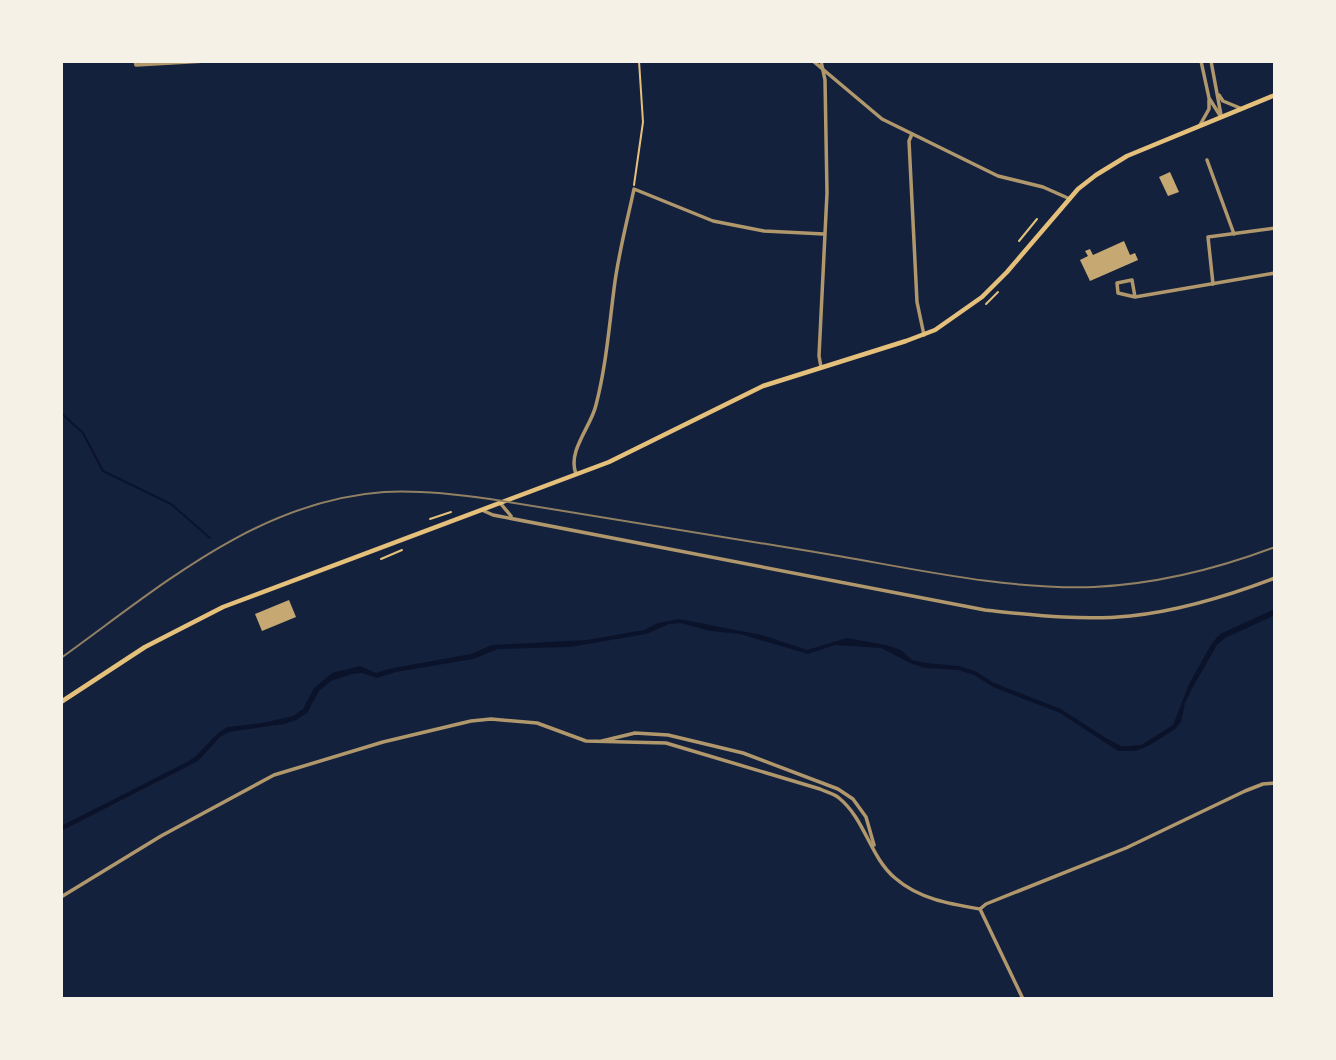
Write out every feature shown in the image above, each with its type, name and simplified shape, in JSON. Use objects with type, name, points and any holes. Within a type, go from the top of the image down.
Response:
[{"type":"main road","points":[[61,702],[131,655],[205,615],[484,511],[638,450],[754,390],[924,335],[954,318],[982,297],[1086,182],[1117,161],[1275,95]]},
{"type":"street","points":[[135,61],[136,65],[206,61]]},
{"type":"street","points":[[813,61],[882,119],[998,176],[1043,187],[1070,198]]},
{"type":"street","points":[[821,61],[824,71],[827,170],[821,367]]},
{"type":"street","points":[[1199,125],[1209,109],[1200,61]]},
{"type":"street","points":[[1211,61],[1221,117]]},
{"type":"street","points":[[1219,95],[1231,106],[1240,108]]},
{"type":"street","points":[[1209,98],[1221,117]]},
{"type":"street","points":[[912,134],[909,141],[917,302],[924,335]]},
{"type":"street","points":[[1207,160],[1234,234]]},
{"type":"street","points":[[576,475],[573,458],[596,409],[609,344],[614,287],[634,189],[684,211],[720,222],[764,230],[824,234]]},
{"type":"street","points":[[1213,284],[1208,237],[1275,228]]},
{"type":"street","points":[[1135,297],[1132,280],[1116,283],[1118,293],[1135,297],[1275,273]]},
{"type":"street","points":[[501,504],[508,515],[516,519]]},
{"type":"street","points":[[484,511],[985,610],[1061,617],[1128,617],[1149,614],[1240,592],[1275,578]]},
{"type":"street","points":[[61,897],[161,836],[274,775],[383,742],[471,721],[491,719],[537,723],[575,738],[598,742],[666,743],[820,789],[839,797],[854,815],[894,878],[918,894],[947,904],[980,909],[986,904],[1126,848],[1245,791],[1263,784],[1275,783]]},
{"type":"street","points":[[598,742],[635,733],[668,735],[743,753],[827,785],[853,799],[866,817],[875,850]]},
{"type":"street","points":[[980,909],[1023,999]]},
{"type":"path","points":[[634,189],[643,122],[639,61]]},
{"type":"path","points":[[1019,241],[1037,219]]},
{"type":"path","points":[[986,304],[998,292]]},
{"type":"path","points":[[430,520],[451,512]]},
{"type":"path","points":[[380,559],[402,550]]},
{"type":"water","points":[[1275,609],[1275,615],[1225,638],[1217,645],[1185,703],[1181,722],[1174,730],[1136,751],[1118,751],[1060,713],[993,687],[974,675],[959,670],[925,668],[881,648],[835,645],[808,654],[740,634],[710,631],[681,623],[669,624],[646,634],[570,647],[498,649],[473,659],[396,672],[377,678],[362,673],[331,681],[319,691],[307,713],[296,720],[229,732],[220,737],[198,761],[61,831],[61,826],[195,757],[227,727],[293,716],[303,709],[314,688],[332,673],[360,666],[376,673],[471,654],[492,645],[587,640],[644,630],[658,623],[679,619],[762,635],[807,650],[847,638],[886,645],[901,650],[912,660],[959,666],[975,671],[994,683],[1061,709],[1121,746],[1141,745],[1173,725],[1189,684],[1220,634]]},
{"type":"building","points":[[1170,172],[1179,192],[1168,196],[1159,177]]},
{"type":"building","points":[[1124,241],[1130,255],[1135,253],[1138,260],[1090,281],[1080,260],[1088,256],[1085,251],[1090,249],[1093,255]]},
{"type":"building","points":[[289,600],[296,617],[262,631],[255,614]]},
{"type":"waterway","points":[[61,413],[83,433],[103,471],[171,504],[210,538]]},
{"type":"railway","points":[[61,658],[173,577],[252,530],[294,512],[338,499],[384,492],[437,493],[490,499],[954,576],[1024,585],[1094,587],[1140,583],[1209,569],[1275,547]]}]
